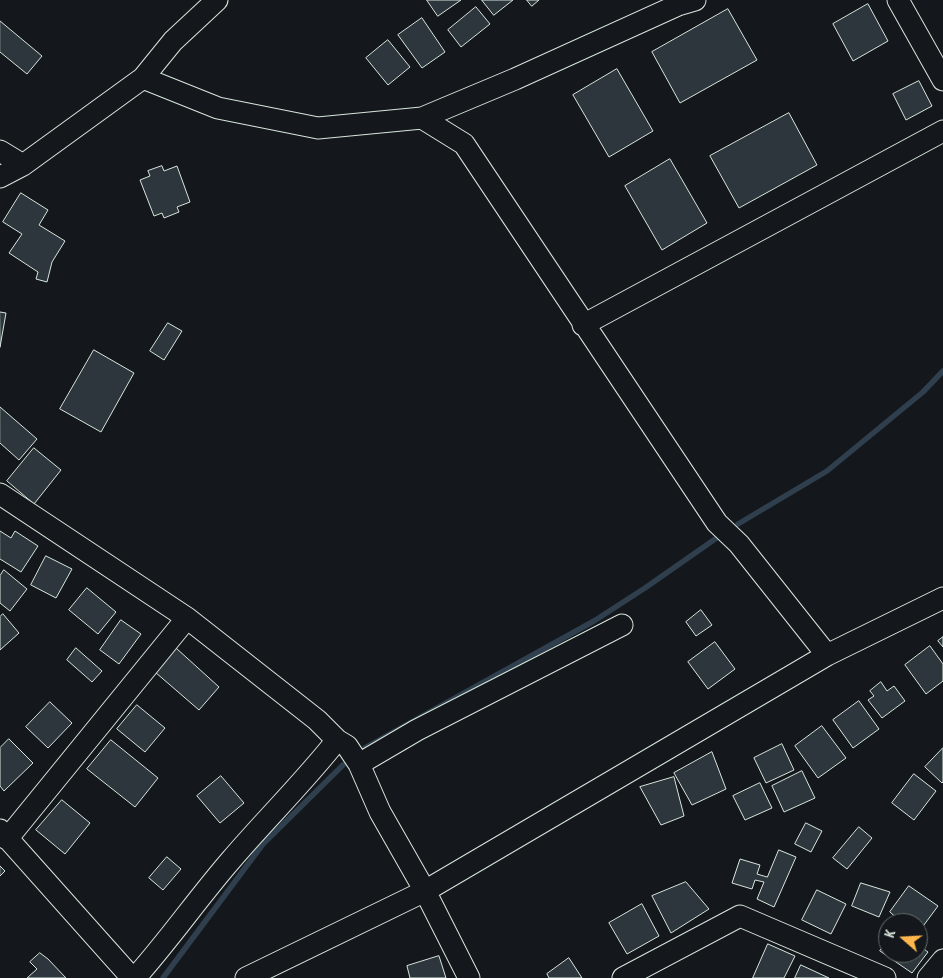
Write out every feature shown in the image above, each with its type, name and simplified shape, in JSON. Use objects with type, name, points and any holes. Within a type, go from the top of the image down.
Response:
[{"type":"street","points":[[0,176],[23,165],[143,78],[173,41],[217,0]]},
{"type":"street","points":[[143,78],[218,108],[318,128],[422,118],[515,79],[678,5],[695,0]]},
{"type":"street","points":[[898,0],[943,80]]},
{"type":"street","points":[[422,118],[464,144],[583,325],[717,523],[739,544],[827,655]]},
{"type":"street","points":[[583,325],[943,131]]},
{"type":"street","points":[[0,151],[23,165]]},
{"type":"street","points":[[0,494],[187,618],[317,720],[342,743],[359,764],[380,812],[425,891],[469,978]]},
{"type":"street","points":[[246,978],[425,891],[827,655],[943,598]]},
{"type":"street","points":[[132,978],[3,835],[187,618]]},
{"type":"street","points":[[359,764],[418,730],[622,625]]},
{"type":"street","points":[[136,978],[170,939],[231,860],[342,743]]},
{"type":"street","points":[[623,978],[740,916],[885,978]]},
{"type":"street","points":[[928,978],[943,960]]},
{"type":"building","points":[[427,0],[461,0],[438,16]]},
{"type":"building","points":[[482,0],[513,0],[494,15]]},
{"type":"building","points":[[527,0],[539,0],[532,6]]},
{"type":"building","points":[[868,4],[888,41],[853,61],[833,24]]},
{"type":"building","points":[[476,7],[490,24],[461,47],[448,30]]},
{"type":"building","points":[[728,9],[757,60],[680,103],[652,52]]},
{"type":"building","points":[[422,18],[445,52],[422,68],[398,35]]},
{"type":"building","points":[[0,21],[42,56],[27,74],[0,52]]},
{"type":"building","points":[[388,40],[410,67],[388,85],[366,58]]},
{"type":"building","points":[[617,69],[653,131],[609,157],[573,95]]},
{"type":"building","points":[[919,81],[932,106],[906,120],[893,94]]},
{"type":"building","points":[[789,113],[817,165],[739,208],[710,156]]},
{"type":"building","points":[[670,159],[707,223],[662,250],[625,186]]},
{"type":"building","points":[[162,166],[164,171],[177,166],[190,202],[177,207],[179,212],[164,218],[162,213],[154,216],[140,180],[150,176],[148,171]]},
{"type":"building","points":[[21,193],[48,210],[39,225],[65,241],[52,262],[47,282],[36,279],[38,272],[9,253],[22,234],[3,222]]},
{"type":"building","points":[[0,312],[6,313],[0,347]]},
{"type":"building","points":[[168,323],[182,331],[164,360],[150,351]]},
{"type":"building","points":[[94,350],[134,373],[101,432],[60,409]]},
{"type":"building","points":[[0,407],[37,439],[19,460],[0,443]]},
{"type":"building","points":[[34,448],[61,470],[34,504],[7,481]]},
{"type":"building","points":[[0,531],[11,538],[15,531],[38,546],[21,572],[0,559]]},
{"type":"building","points":[[46,556],[72,569],[56,598],[31,585]]},
{"type":"building","points":[[4,570],[27,589],[10,611],[0,603],[0,576]]},
{"type":"building","points":[[87,588],[116,612],[98,634],[69,610]]},
{"type":"building","points":[[701,610],[712,625],[696,636],[686,622]]},
{"type":"building","points":[[3,614],[19,633],[0,650],[0,617]]},
{"type":"building","points":[[121,620],[141,634],[119,664],[100,650]]},
{"type":"building","points":[[943,637],[943,647],[938,641]]},
{"type":"building","points":[[715,642],[735,669],[708,689],[688,662]]},
{"type":"building","points":[[930,646],[943,664],[943,681],[926,694],[905,665]]},
{"type":"building","points":[[76,648],[102,671],[92,682],[67,660]]},
{"type":"building","points":[[176,648],[219,687],[199,710],[155,672]]},
{"type":"building","points":[[881,682],[887,691],[894,686],[905,701],[882,718],[868,700],[874,696],[870,691]]},
{"type":"building","points":[[859,701],[879,729],[853,748],[833,720]]},
{"type":"building","points":[[50,702],[72,723],[48,748],[26,727]]},
{"type":"building","points":[[137,705],[165,728],[145,752],[117,729]]},
{"type":"building","points":[[822,726],[846,758],[818,778],[795,746]]},
{"type":"building","points":[[9,739],[33,763],[4,791],[0,786],[0,748]]},
{"type":"building","points":[[111,740],[158,778],[135,807],[87,769]]},
{"type":"building","points":[[782,744],[794,770],[766,783],[754,758]]},
{"type":"building","points":[[943,748],[943,782],[942,783],[925,767]]},
{"type":"building","points":[[712,752],[726,789],[692,805],[674,773]]},
{"type":"building","points":[[802,771],[815,798],[784,812],[772,786]]},
{"type":"building","points":[[914,774],[936,791],[914,820],[892,803]]},
{"type":"building","points":[[221,776],[244,803],[220,823],[197,796]]},
{"type":"building","points":[[674,777],[684,816],[661,825],[640,787]]},
{"type":"building","points":[[760,783],[772,808],[745,820],[733,796]]},
{"type":"building","points":[[62,800],[90,823],[65,854],[36,830]]},
{"type":"building","points":[[806,823],[822,831],[811,852],[795,844]]},
{"type":"building","points":[[859,827],[872,838],[847,869],[833,858]]},
{"type":"building","points":[[779,850],[796,857],[774,907],[757,899],[764,882],[755,880],[752,889],[732,883],[740,859],[760,865],[757,874],[767,877]]},
{"type":"building","points":[[167,857],[181,869],[163,890],[149,878]]},
{"type":"building","points":[[0,866],[5,871],[0,876]]},
{"type":"building","points":[[686,882],[709,909],[671,933],[652,896]]},
{"type":"building","points":[[861,883],[890,892],[881,913],[878,913],[878,917],[852,906]]},
{"type":"building","points":[[909,886],[938,906],[928,920],[928,913],[890,912]]},
{"type":"building","points":[[817,890],[846,904],[831,934],[802,920]]},
{"type":"building","points":[[642,904],[659,936],[627,954],[609,923]]},
{"type":"building","points":[[768,944],[795,956],[784,978],[753,978]]},
{"type":"building","points":[[40,953],[66,978],[27,978],[37,969],[30,962]]},
{"type":"building","points":[[439,956],[446,978],[410,978],[407,966]]},
{"type":"building","points":[[569,958],[582,978],[549,978],[547,974]]},
{"type":"building","points":[[897,963],[920,963],[912,973]]},
{"type":"building","points":[[801,965],[829,978],[795,978]]},
{"type":"waterway","points":[[738,524],[827,471],[923,392],[943,371]]},
{"type":"waterway","points":[[365,748],[594,621],[718,537]]},
{"type":"waterway","points":[[163,978],[263,844],[343,765]]}]
